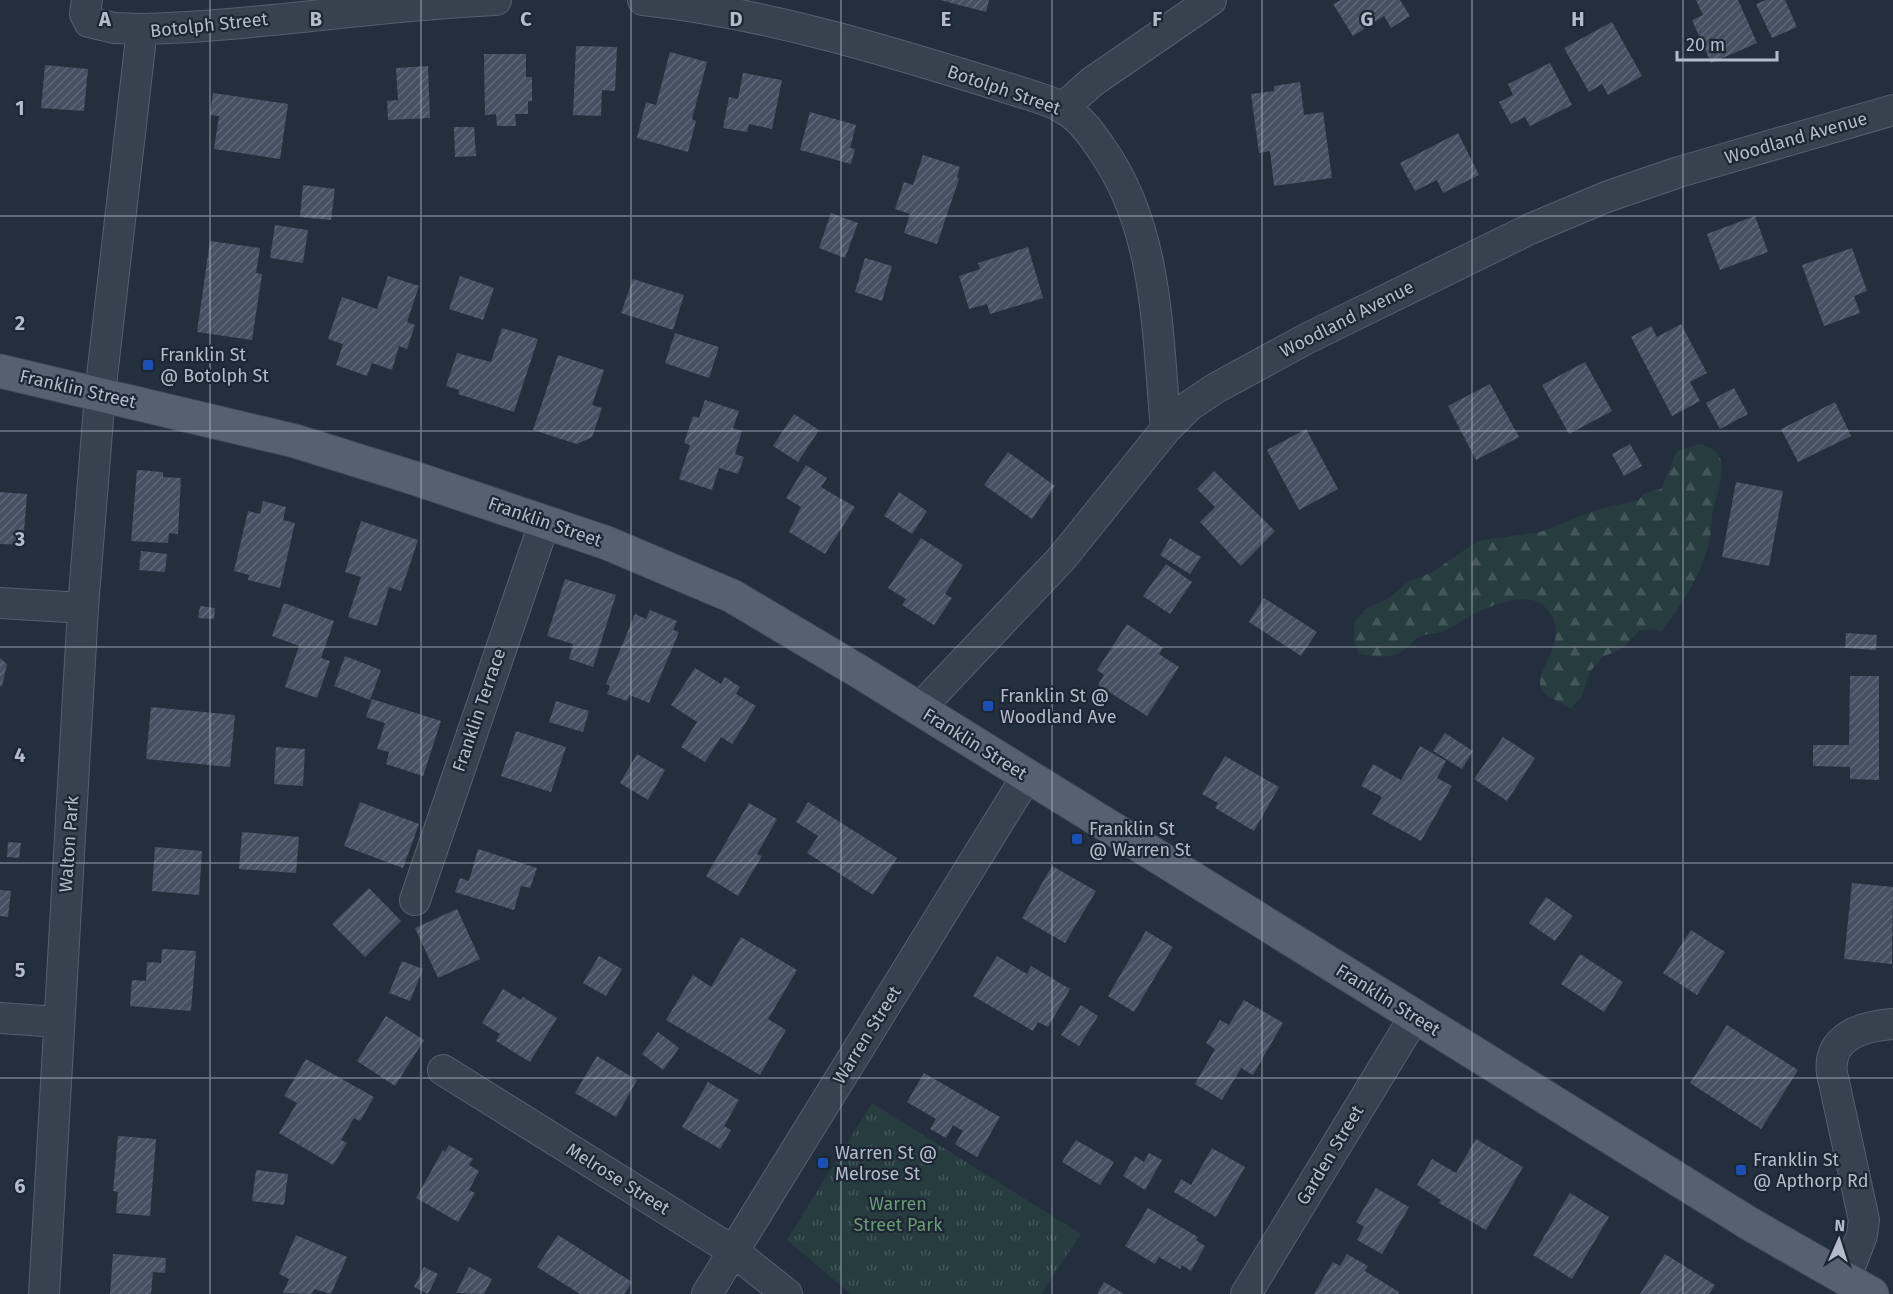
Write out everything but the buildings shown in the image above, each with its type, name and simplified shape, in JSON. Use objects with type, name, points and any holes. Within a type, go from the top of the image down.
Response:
[{"type":"main road","name":"Franklin Street","points":[[0,371],[295,441],[545,521],[665,566],[732,596],[1858,1287]]},
{"type":"street","points":[[87,0],[86,14],[89,22],[114,28],[142,28]]},
{"type":"street","name":"Botolph Street","points":[[100,394],[142,28],[205,26],[348,5],[496,0]]},
{"type":"street","name":"Botolph Street","points":[[643,0],[731,13],[785,25],[1015,90],[1063,108],[1089,131],[1104,152],[1127,191],[1140,225],[1150,273],[1166,429]]},
{"type":"street","points":[[1063,108],[1092,82],[1211,0]]},
{"type":"street","name":"Woodland Avenue","points":[[919,710],[1062,558],[1166,429],[1189,406],[1250,370],[1530,228],[1606,197],[1679,172],[1890,120]]},
{"type":"street","name":"Walton Park","points":[[44,1294],[83,608],[100,394]]},
{"type":"street","name":"Franklin Terrace","points":[[415,900],[545,521]]},
{"type":"street","points":[[0,603],[83,608]]},
{"type":"street","name":"Warren Street","points":[[706,1294],[1027,776]]},
{"type":"street","name":"Garden Street","points":[[1246,1294],[1415,1016]]},
{"type":"street","points":[[0,1018],[58,1022]]},
{"type":"street","points":[[1858,1287],[1864,1220],[1834,1083],[1832,1059],[1836,1047],[1851,1034],[1893,1024]]},
{"type":"street","name":"Melrose Street","points":[[443,1070],[733,1251],[787,1294]]},
{"type":"green space","points":[[1700,444],[1718,454],[1722,467],[1713,509],[1710,538],[1697,576],[1661,632],[1656,629],[1639,631],[1620,650],[1602,657],[1590,672],[1582,696],[1570,709],[1546,694],[1541,688],[1542,672],[1555,641],[1556,630],[1553,619],[1545,607],[1538,602],[1521,599],[1501,603],[1471,615],[1444,631],[1420,636],[1404,650],[1394,655],[1359,654],[1353,638],[1355,621],[1367,608],[1389,598],[1408,582],[1431,573],[1478,541],[1540,532],[1596,510],[1639,500],[1644,493],[1661,489],[1677,451]]},
{"type":"green space","name":"Warren Street Park","points":[[872,1103],[1081,1234],[1041,1294],[851,1294],[787,1240]]},
{"type":"place","name":"Franklin St @ Botolph St","points":[[148,365]]},
{"type":"place","name":"Franklin St @ Woodland Ave","points":[[988,706]]},
{"type":"place","name":"Franklin St @ Warren St","points":[[1077,839]]},
{"type":"place","name":"Warren St @ Melrose St","points":[[823,1163]]},
{"type":"place","name":"Franklin St @ Apthorp Rd","points":[[1741,1170]]}]
